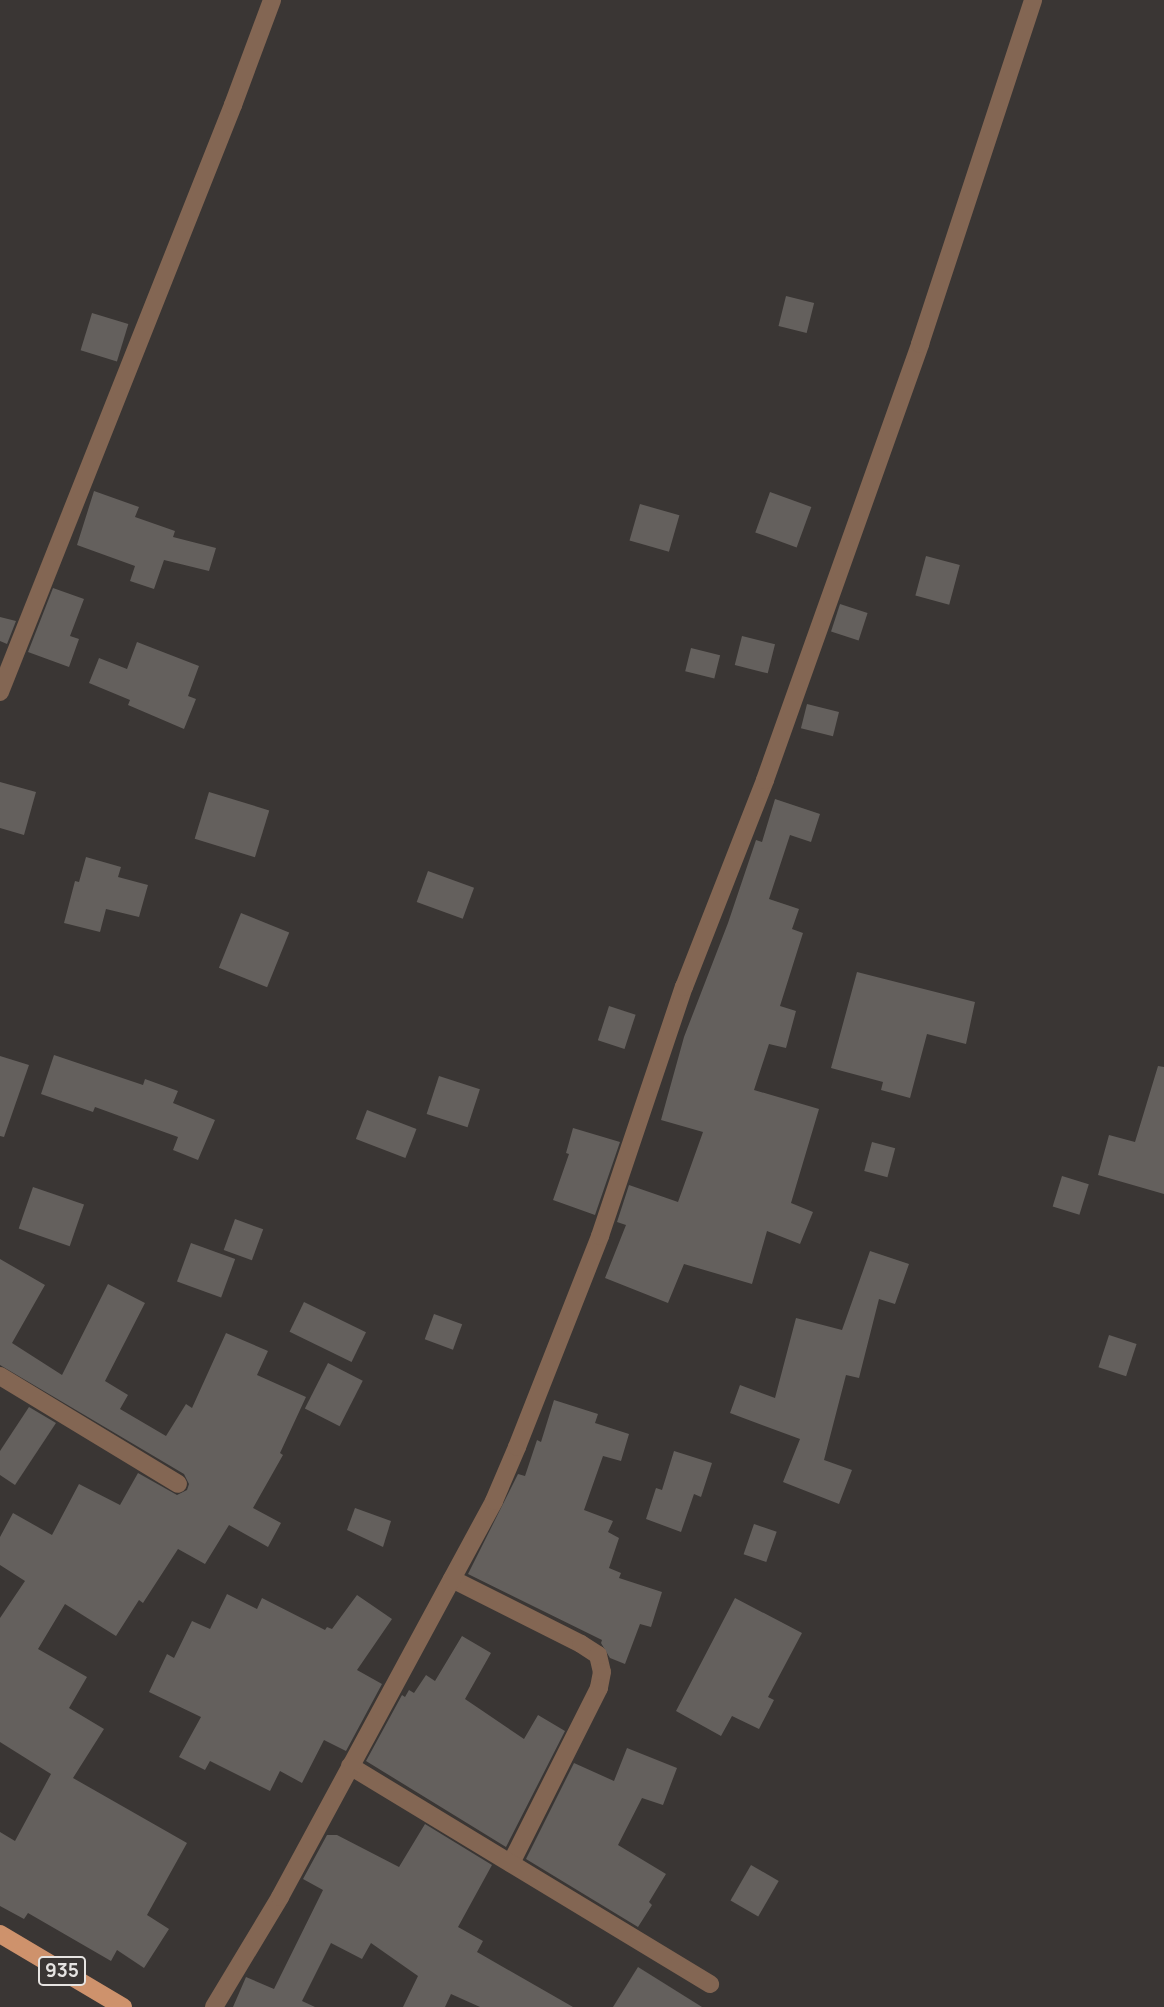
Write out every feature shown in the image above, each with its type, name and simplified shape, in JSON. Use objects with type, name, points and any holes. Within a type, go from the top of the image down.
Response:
[{"type":"main road","name":"935","points":[[0,1934],[123,2007]]},
{"type":"street","points":[[0,692],[4,669],[233,106],[272,0]]},
{"type":"street","points":[[214,2007],[280,1897],[499,1490],[600,1236],[684,986],[765,780],[920,344],[1033,0]]},
{"type":"street","points":[[0,1376],[178,1483]]},
{"type":"street","points":[[452,1579],[581,1644],[598,1655],[602,1672],[599,1688],[511,1863]]},
{"type":"street","points":[[350,1766],[710,1984]]},
{"type":"building","points":[[786,296],[814,303],[807,333],[779,326]]},
{"type":"building","points":[[92,313],[128,324],[117,361],[81,350]]},
{"type":"building","points":[[94,491],[139,507],[135,517],[175,531],[173,537],[216,548],[209,571],[164,560],[154,589],[130,581],[135,566],[77,545]]},
{"type":"building","points":[[770,492],[811,507],[797,547],[755,532]]},
{"type":"building","points":[[640,504],[679,515],[669,552],[630,541]]},
{"type":"building","points":[[926,556],[960,565],[949,605],[915,596]]},
{"type":"building","points":[[53,588],[84,599],[70,636],[79,639],[69,667],[28,652]]},
{"type":"building","points":[[840,604],[868,613],[859,641],[831,632]]},
{"type":"building","points":[[0,617],[16,621],[7,644],[0,641]]},
{"type":"building","points":[[742,636],[775,644],[768,673],[735,665]]},
{"type":"building","points":[[137,642],[199,666],[188,696],[196,699],[184,729],[128,705],[130,700],[89,683],[99,658],[127,669]]},
{"type":"building","points":[[691,648],[720,655],[714,679],[685,671]]},
{"type":"building","points":[[807,704],[839,712],[833,736],[801,728]]},
{"type":"building","points":[[0,782],[36,792],[24,835],[0,828]]},
{"type":"building","points":[[209,792],[269,810],[255,857],[195,839]]},
{"type":"building","points":[[775,799],[820,814],[811,842],[790,835],[769,899],[799,909],[792,929],[803,933],[780,1006],[796,1011],[786,1048],[769,1044],[754,1090],[819,1109],[791,1203],[813,1212],[800,1244],[767,1231],[752,1284],[684,1264],[668,1303],[605,1278],[626,1225],[617,1222],[629,1185],[678,1202],[703,1132],[661,1120],[684,1037],[728,923],[756,840],[762,842]]},
{"type":"building","points":[[86,857],[121,867],[118,877],[148,885],[139,917],[106,909],[100,932],[64,923],[75,881],[79,882]]},
{"type":"building","points":[[428,871],[474,888],[463,919],[417,902]]},
{"type":"building","points":[[241,913],[289,932],[267,987],[219,968]]},
{"type":"building","points":[[857,972],[975,1002],[966,1044],[927,1034],[910,1098],[881,1090],[883,1082],[831,1068]]},
{"type":"building","points":[[609,1006],[636,1015],[625,1049],[598,1040]]},
{"type":"building","points":[[54,1055],[143,1085],[145,1079],[178,1091],[173,1103],[215,1120],[198,1160],[173,1150],[178,1137],[95,1107],[93,1112],[41,1094]]},
{"type":"building","points":[[0,1056],[29,1065],[4,1137],[0,1136]]},
{"type":"building","points":[[1158,1066],[1164,1067],[1164,1194],[1098,1175],[1109,1135],[1135,1142]]},
{"type":"building","points":[[439,1076],[480,1089],[468,1127],[427,1114]]},
{"type":"building","points":[[367,1110],[416,1129],[405,1158],[356,1139]]},
{"type":"building","points":[[573,1128],[620,1142],[595,1215],[553,1200],[569,1154],[566,1153]]},
{"type":"building","points":[[872,1142],[895,1148],[887,1177],[864,1171]]},
{"type":"building","points":[[1062,1176],[1089,1184],[1079,1215],[1053,1207]]},
{"type":"building","points":[[33,1187],[84,1205],[70,1246],[19,1229]]},
{"type":"building","points":[[235,1219],[263,1229],[252,1260],[224,1250]]},
{"type":"building","points":[[191,1243],[235,1259],[221,1298],[177,1282]]},
{"type":"building","points":[[870,1251],[909,1264],[895,1304],[879,1299],[859,1378],[846,1375],[824,1460],[852,1470],[839,1504],[783,1482],[800,1439],[730,1413],[740,1385],[775,1398],[796,1318],[842,1330]]},
{"type":"building","points":[[0,1259],[45,1285],[12,1343],[62,1375],[108,1284],[145,1303],[105,1381],[128,1395],[120,1409],[166,1436],[186,1404],[192,1408],[226,1333],[268,1351],[257,1375],[306,1397],[280,1453],[283,1455],[253,1508],[281,1523],[268,1547],[229,1525],[205,1564],[178,1549],[143,1603],[139,1600],[116,1636],[65,1604],[38,1649],[87,1677],[69,1708],[104,1729],[73,1778],[187,1843],[147,1915],[169,1929],[144,1968],[117,1950],[111,1961],[28,1913],[24,1919],[0,1906],[0,1832],[15,1841],[51,1774],[0,1742],[0,1618],[25,1581],[0,1565],[0,1537],[13,1513],[52,1535],[79,1484],[120,1505],[138,1473],[177,1495],[187,1490],[189,1484],[184,1474],[0,1365]]},
{"type":"building","points":[[304,1302],[366,1332],[352,1362],[290,1332]]},
{"type":"building","points":[[434,1314],[462,1324],[453,1350],[425,1339]]},
{"type":"building","points":[[1109,1335],[1137,1344],[1126,1376],[1098,1367]]},
{"type":"building","points":[[328,1363],[363,1381],[340,1426],[305,1408]]},
{"type":"building","points":[[554,1400],[598,1414],[595,1423],[629,1434],[621,1461],[603,1456],[584,1510],[613,1521],[608,1532],[619,1538],[609,1568],[621,1573],[619,1578],[662,1592],[651,1627],[640,1624],[625,1664],[610,1658],[601,1643],[602,1640],[468,1574],[518,1474],[525,1476],[537,1440],[541,1442]]},
{"type":"building","points":[[29,1407],[56,1423],[15,1485],[0,1475],[0,1451]]},
{"type":"building","points":[[674,1451],[712,1463],[701,1497],[694,1494],[681,1532],[646,1519],[656,1488],[662,1490]]},
{"type":"building","points":[[355,1508],[391,1521],[383,1547],[347,1530]]},
{"type":"building","points":[[754,1524],[777,1532],[766,1562],[744,1554]]},
{"type":"building","points":[[227,1594],[257,1609],[262,1598],[325,1630],[327,1627],[332,1629],[357,1595],[392,1619],[357,1670],[382,1684],[346,1751],[324,1740],[302,1783],[280,1771],[270,1791],[210,1761],[205,1770],[179,1757],[201,1717],[149,1692],[167,1654],[174,1658],[192,1621],[210,1629]]},
{"type":"building","points":[[735,1598],[802,1633],[768,1697],[774,1700],[759,1729],[732,1716],[721,1736],[676,1711]]},
{"type":"building","points":[[462,1636],[491,1653],[465,1699],[524,1739],[538,1715],[565,1731],[506,1847],[366,1761],[402,1695],[405,1697],[409,1690],[414,1693],[426,1675],[435,1681]]},
{"type":"building","points":[[627,1748],[677,1768],[663,1805],[642,1798],[618,1845],[666,1874],[649,1902],[652,1905],[638,1927],[526,1859],[574,1763],[614,1781]]},
{"type":"building","points":[[425,1824],[492,1865],[458,1927],[483,1941],[477,1952],[573,2007],[480,2007],[451,1994],[445,2007],[403,2007],[418,1976],[371,1943],[362,1959],[331,1943],[302,2001],[315,2007],[233,2007],[246,1977],[274,1989],[323,1890],[303,1879],[327,1835],[337,1835],[399,1867]]},
{"type":"building","points":[[751,1865],[779,1881],[758,1917],[730,1901]]},
{"type":"building","points":[[638,1967],[702,2007],[613,2007]]}]
